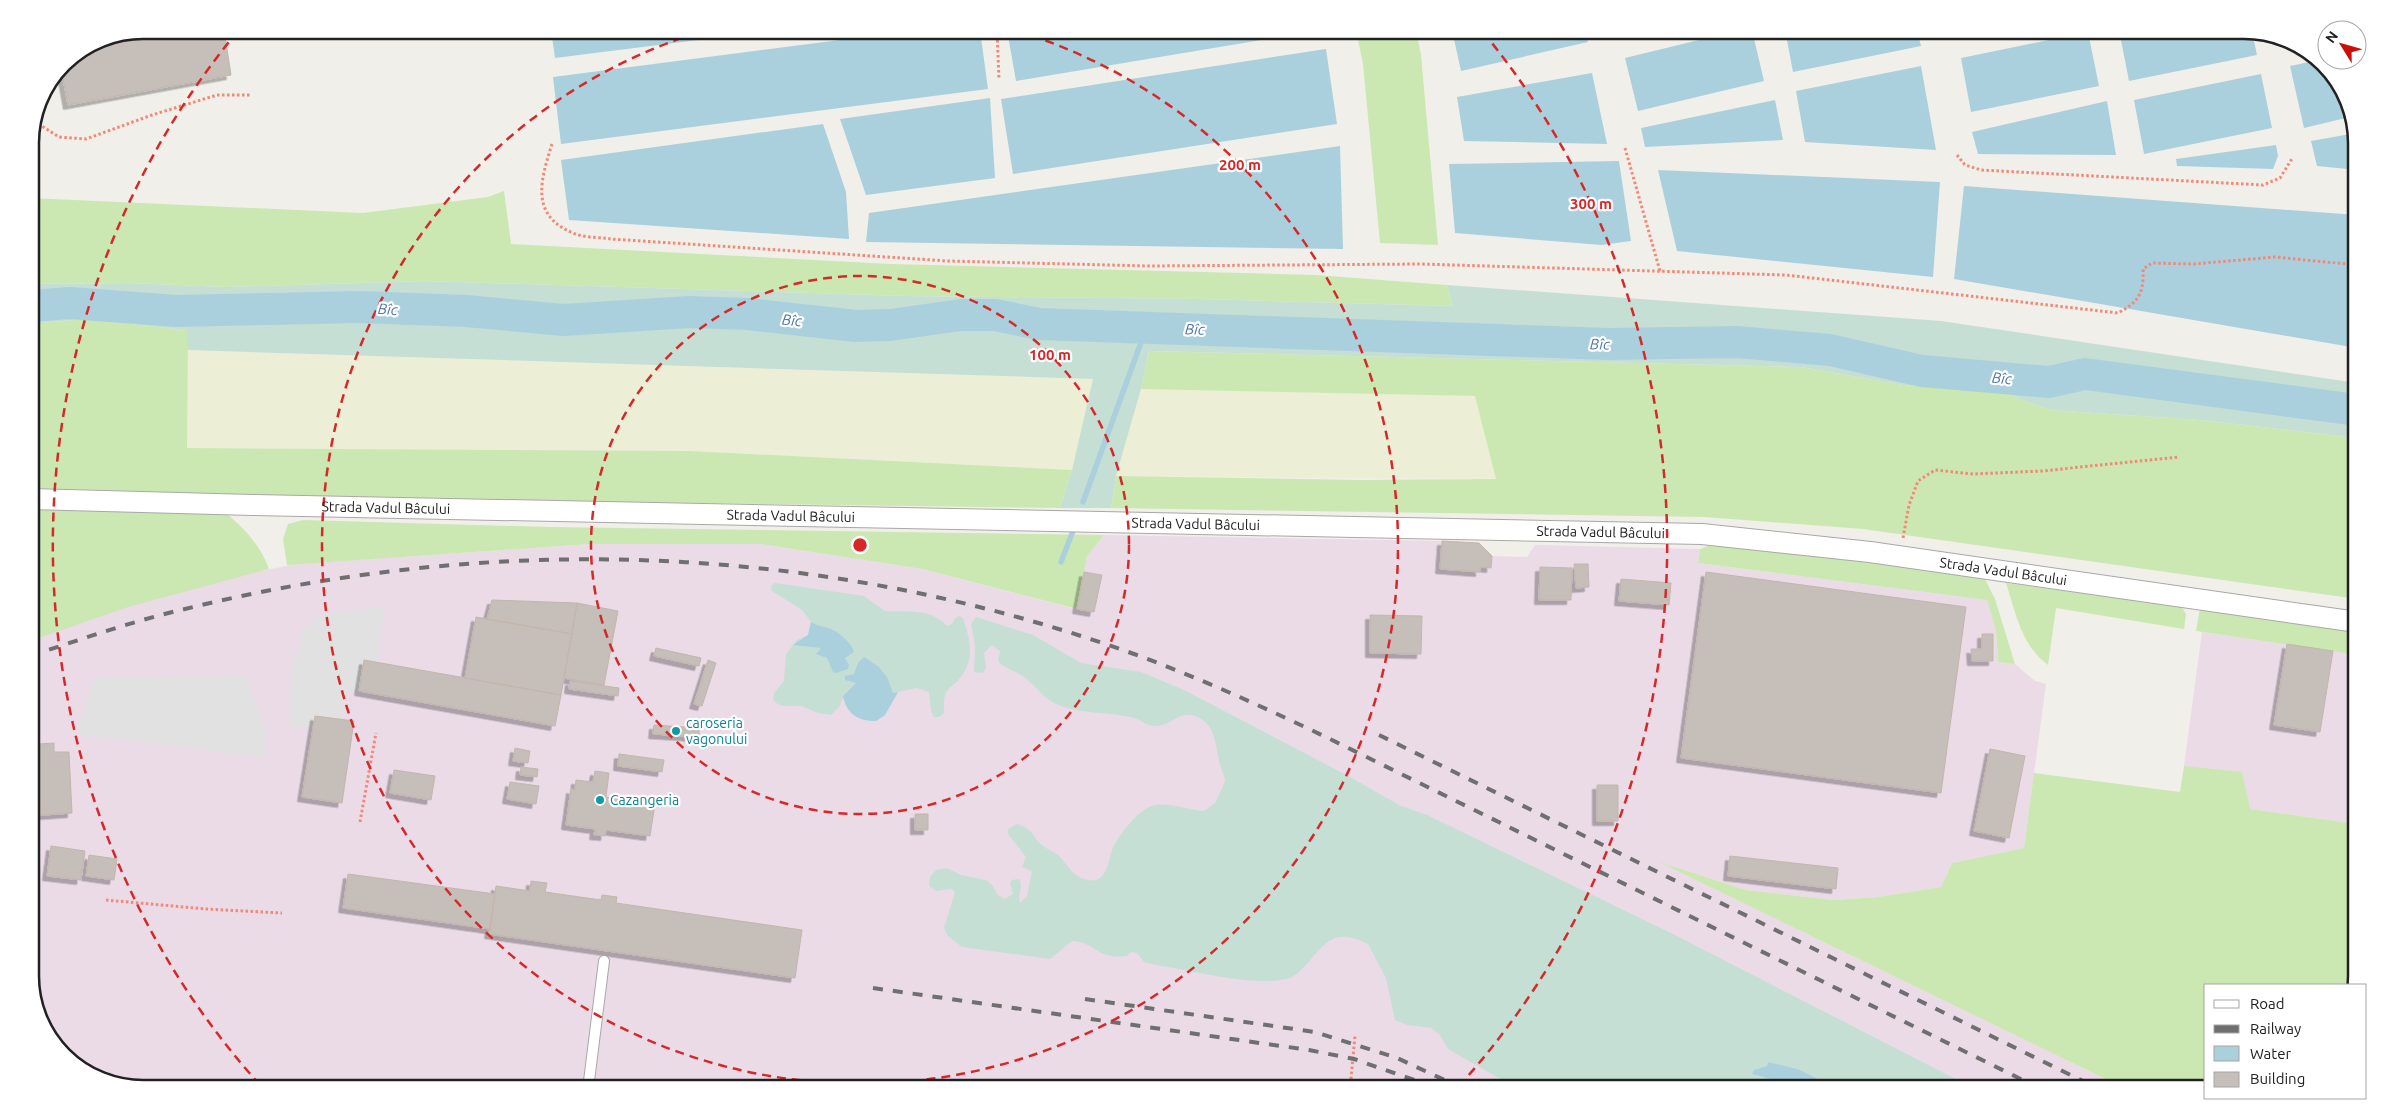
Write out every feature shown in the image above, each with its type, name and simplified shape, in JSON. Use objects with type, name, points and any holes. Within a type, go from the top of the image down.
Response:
[{"type":"street","name":"Strada Vadul Bâcului","points":[[39,499],[1702,534],[1737,536],[1900,556],[2348,621]]},
{"type":"lane","points":[[589,1080],[604,961]]},
{"type":"path","points":[[997,39],[999,80]]},
{"type":"path","points":[[41,125],[59,137],[86,139],[152,115],[218,95],[251,95]]},
{"type":"path","points":[[552,144],[542,176],[541,201],[551,220],[573,233],[611,239],[948,261],[1148,266],[1420,264],[1786,275],[2118,313],[2134,305],[2144,283],[2143,269],[2152,263],[2194,264],[2275,256],[2348,264]]},
{"type":"path","points":[[1625,148],[1660,271]]},
{"type":"path","points":[[1957,155],[1965,165],[1981,170],[2263,185],[2280,178],[2293,157]]},
{"type":"path","points":[[1900,556],[1909,505],[1918,481],[1935,470],[1973,474],[2042,471],[2179,457]]},
{"type":"path","points":[[360,822],[376,733]]},
{"type":"path","points":[[106,900],[206,909],[282,913]]},
{"type":"path","points":[[1351,1080],[1355,1036]]},
{"type":"shaded area","points":[[1104,535],[1442,541],[1479,543],[1492,556],[1527,557],[1535,545],[1700,549],[1698,563],[1987,600],[1996,631],[1998,662],[2015,664],[2035,681],[2046,684],[2024,848],[1952,863],[1941,887],[1878,897],[1834,900],[1746,890],[1664,864],[2108,1080],[136,1080],[109,1075],[79,1059],[60,1040],[44,1010],[39,983],[39,630],[151,593],[296,564],[590,544],[760,544],[922,569],[1076,609],[1087,556]]},
{"type":"shaded area","points":[[384,607],[379,662],[364,660],[359,691],[347,691],[342,720],[315,716],[313,729],[289,727],[291,658],[297,657],[302,632],[322,614]]},
{"type":"shaded area","points":[[2202,632],[2348,654],[2348,823],[2250,809],[2184,766]]},
{"type":"shaded area","points":[[247,676],[265,731],[265,758],[76,734],[96,677]]},
{"type":"green space","points":[[1358,39],[1418,39],[1421,55],[1438,245],[1380,243],[1363,64]]},
{"type":"green space","points":[[504,191],[511,244],[891,264],[1316,275],[1447,285],[1453,306],[1200,299],[906,296],[425,281],[226,287],[130,283],[39,284],[39,198],[363,213],[488,197]]},
{"type":"green space","points":[[425,281],[906,296],[1200,299],[1453,306],[1447,285],[1941,321],[2348,382],[2348,437],[2200,420],[2050,410],[2002,392],[1903,385],[1801,367],[1149,351],[1141,389],[1116,476],[1111,508],[1060,508],[1072,470],[1093,379],[187,350],[187,330],[84,319],[39,323],[39,284],[130,283],[226,287]]},
{"type":"green space","points":[[84,319],[188,330],[187,448],[690,451],[1072,470],[1060,508],[400,499],[39,488],[39,323]]},
{"type":"green space","points":[[187,350],[1094,379],[1072,470],[690,451],[187,448]]},
{"type":"green space","points":[[1149,351],[1801,367],[1903,385],[2002,392],[2050,410],[2200,420],[2348,437],[2348,598],[1863,529],[1704,517],[1111,508],[1116,476],[1359,480],[1496,479],[1475,396],[1141,389]]},
{"type":"green space","points":[[1701,386],[1496,479],[1116,476],[1141,389],[1476,396]]},
{"type":"green space","points":[[39,510],[226,513],[251,538],[261,552],[269,569],[128,607],[39,638]]},
{"type":"green space","points":[[303,520],[549,527],[1104,535],[1087,556],[1077,609],[922,569],[760,544],[590,544],[287,565],[283,539],[288,524]]},
{"type":"green space","points":[[1716,543],[1960,574],[1985,579],[1995,599],[2015,664],[1998,662],[1996,631],[1987,600],[1698,563],[1700,549]]},
{"type":"green space","points":[[775,583],[864,596],[885,611],[918,612],[934,616],[947,626],[952,624],[955,618],[959,616],[963,618],[970,646],[969,660],[963,674],[946,692],[944,713],[939,717],[934,717],[931,711],[929,692],[916,688],[898,692],[885,715],[876,721],[864,720],[855,716],[847,708],[843,697],[840,706],[831,715],[818,713],[801,706],[783,706],[776,703],[773,699],[774,693],[784,681],[786,654],[797,640],[808,635],[811,622],[802,610],[772,591],[771,586]]},
{"type":"green space","points":[[2006,583],[2182,607],[2186,614],[2184,629],[2056,608],[2048,665],[2031,648],[2025,638]]},
{"type":"green space","points":[[2200,608],[2348,629],[2348,654],[2196,631]]},
{"type":"green space","points":[[976,617],[1033,635],[1081,663],[1141,672],[1184,690],[1352,778],[1399,805],[1427,815],[1671,933],[1957,1080],[1820,1080],[1798,1069],[1768,1062],[1767,1066],[1752,1074],[1774,1080],[1502,1080],[1448,1049],[1440,1035],[1431,1028],[1407,1025],[1395,1020],[1386,978],[1368,944],[1346,937],[1338,937],[1325,944],[1298,973],[1290,978],[1277,981],[1226,978],[1161,966],[1144,962],[1137,953],[1131,952],[1127,956],[1117,957],[1102,953],[1086,944],[1072,941],[1050,959],[962,947],[948,936],[944,928],[955,892],[952,889],[936,891],[929,886],[930,877],[936,870],[947,868],[961,875],[986,880],[992,885],[998,895],[1005,899],[1013,894],[1010,883],[1012,880],[1019,879],[1021,885],[1020,903],[1027,896],[1032,871],[1022,867],[1026,857],[1008,834],[1008,829],[1017,824],[1027,829],[1043,846],[1057,854],[1075,874],[1083,879],[1095,880],[1103,875],[1114,845],[1142,811],[1153,806],[1168,805],[1204,811],[1215,803],[1225,782],[1213,734],[1207,723],[1202,719],[1184,715],[1166,724],[1156,726],[1131,717],[1083,711],[1056,704],[1043,695],[1024,677],[1001,664],[998,661],[1000,651],[992,645],[984,653],[986,668],[983,673],[974,672],[975,645],[971,624]]},
{"type":"green space","points":[[2184,766],[2242,772],[2250,809],[2348,823],[2348,984],[2204,984],[2204,1080],[2107,1080],[1659,862],[1746,890],[1834,900],[1878,897],[1941,887],[1952,863],[2024,848],[2034,773],[2180,792]]},
{"type":"water","points":[[552,39],[706,39],[555,58]]},
{"type":"water","points":[[848,39],[981,39],[988,89],[561,144],[553,77]]},
{"type":"water","points":[[1009,39],[1267,39],[1016,81]]},
{"type":"water","points":[[1454,39],[1587,39],[1588,42],[1461,71]]},
{"type":"water","points":[[1703,39],[1754,39],[1764,81],[1638,111],[1625,58]]},
{"type":"water","points":[[1787,39],[1919,39],[1921,46],[1793,72]]},
{"type":"water","points":[[2054,39],[2089,39],[2099,86],[1971,112],[1961,58]]},
{"type":"water","points":[[2121,39],[2254,40],[2257,55],[2129,81]]},
{"type":"water","points":[[1326,49],[1337,124],[1013,174],[1001,99]]},
{"type":"water","points":[[2309,62],[2331,85],[2338,97],[2345,118],[2304,128],[2290,66]]},
{"type":"water","points":[[1921,66],[1936,150],[1805,142],[1796,91]]},
{"type":"water","points":[[1592,73],[1607,144],[1464,141],[1457,97]]},
{"type":"water","points":[[2261,74],[2272,128],[2144,154],[2134,100]]},
{"type":"water","points":[[990,98],[995,178],[866,195],[840,119]]},
{"type":"water","points":[[1775,100],[1783,140],[1645,147],[1641,128]]},
{"type":"water","points":[[2107,101],[2116,155],[1978,154],[1972,132]]},
{"type":"water","points":[[823,124],[846,192],[849,239],[569,220],[561,160]]},
{"type":"water","points":[[2348,134],[2348,169],[2317,166],[2311,141]]},
{"type":"water","points":[[2276,145],[2278,156],[2273,169],[2177,166],[2176,159]]},
{"type":"water","points":[[1340,146],[1343,249],[866,242],[869,213]]},
{"type":"water","points":[[1619,161],[1631,241],[1601,245],[1455,233],[1449,164]]},
{"type":"water","points":[[1658,170],[1940,182],[1933,277],[1677,251]]},
{"type":"water","points":[[1964,186],[2348,214],[2348,346],[1954,279]]},
{"type":"water","points":[[811,622],[836,632],[849,643],[854,652],[845,658],[849,665],[848,669],[836,673],[833,672],[827,658],[816,654],[821,648],[793,645],[808,635]]},
{"type":"water","points":[[864,657],[879,667],[887,677],[893,693],[898,692],[885,715],[876,721],[864,720],[850,712],[843,696],[856,683],[845,680],[845,676],[854,674],[858,663]]},
{"type":"water","points":[[1768,1062],[1798,1069],[1820,1080],[1774,1080],[1752,1074],[1754,1070],[1767,1066]]},
{"type":"building","points":[[141,39],[225,39],[231,75],[68,105],[63,76],[79,60],[109,45]]},
{"type":"building","points":[[1442,541],[1479,543],[1492,556],[1491,568],[1480,567],[1480,572],[1440,569]]},
{"type":"building","points":[[1574,564],[1588,564],[1589,587],[1576,588]]},
{"type":"building","points":[[1540,567],[1572,568],[1571,600],[1539,600]]},
{"type":"building","points":[[1084,572],[1102,575],[1094,612],[1077,609]]},
{"type":"building","points":[[1706,572],[1966,607],[1941,793],[1681,758]]},
{"type":"building","points":[[1621,579],[1671,583],[1669,605],[1619,601]]},
{"type":"building","points":[[492,600],[577,603],[572,634],[487,619]]},
{"type":"building","points":[[577,603],[618,611],[604,685],[564,678]]},
{"type":"building","points":[[1370,615],[1422,616],[1421,654],[1370,653]]},
{"type":"building","points":[[476,617],[572,634],[561,695],[465,678]]},
{"type":"building","points":[[1982,634],[1993,634],[1993,661],[1972,661],[1971,649],[1982,649]]},
{"type":"building","points":[[2287,644],[2333,651],[2320,732],[2274,725]]},
{"type":"building","points":[[656,648],[701,658],[699,666],[654,656]]},
{"type":"building","points":[[364,660],[561,695],[555,726],[359,691]]},
{"type":"building","name":"caroseria vagonului","points":[[708,660],[716,663],[702,706],[694,704]]},
{"type":"building","points":[[570,681],[619,688],[618,696],[569,689]]},
{"type":"building","points":[[315,716],[354,721],[342,803],[302,797]]},
{"type":"building","name":"caroseria vagonului","points":[[654,725],[699,728],[699,737],[653,734]]},
{"type":"building","points":[[54,743],[54,752],[69,752],[72,813],[39,815],[39,744]]},
{"type":"building","points":[[515,748],[530,751],[528,763],[513,761]]},
{"type":"building","points":[[1990,749],[2025,756],[2009,838],[1974,831]]},
{"type":"building","points":[[619,754],[664,760],[662,772],[618,766]]},
{"type":"building","points":[[521,767],[538,769],[537,777],[520,775]]},
{"type":"building","points":[[394,770],[435,776],[431,800],[390,793]]},
{"type":"building","name":"Cazangeria","points":[[595,771],[609,773],[606,797],[655,804],[650,836],[606,830],[605,836],[594,835],[595,829],[566,825],[571,789],[575,790],[576,780],[593,782]]},
{"type":"building","points":[[510,782],[539,786],[536,804],[507,799]]},
{"type":"building","points":[[1597,785],[1618,785],[1618,821],[1597,821]]},
{"type":"building","points":[[915,814],[928,814],[928,830],[915,830]]},
{"type":"building","points":[[51,846],[85,851],[81,880],[47,876]]},
{"type":"building","points":[[89,855],[117,859],[114,880],[86,876]]},
{"type":"building","points":[[1730,856],[1838,868],[1836,889],[1728,876]]},
{"type":"building","points":[[348,874],[495,894],[490,929],[343,908]]},
{"type":"building","points":[[531,881],[547,883],[545,892],[601,900],[602,895],[617,897],[616,903],[802,930],[795,978],[489,934],[496,886],[530,891]]},
{"type":"waterway","name":"Bîc","points":[[39,305],[70,303],[176,311],[361,307],[466,311],[564,320],[689,312],[748,314],[856,326],[890,325],[961,315],[995,315],[1039,324],[1608,344],[1737,342],[1830,350],[1922,371],[2049,382],[2085,374],[2348,409]]},
{"type":"waterway","points":[[1083,502],[1147,326]]},
{"type":"waterway","points":[[1061,562],[1073,531]]},
{"type":"railway","points":[[39,653],[185,609],[304,584],[424,568],[543,560],[663,561],[783,571],[901,590],[1018,617],[1134,654],[1234,695],[1332,740],[2023,1080]]},
{"type":"railway","points":[[1379,735],[2081,1080]]},
{"type":"railway","points":[[873,988],[1309,1050],[1354,1059],[1414,1080]]},
{"type":"railway","points":[[1085,999],[1315,1032],[1397,1058],[1445,1080]]},
{"type":"place","name":"caroseria vagonului","points":[[676,731]]},
{"type":"place","name":"Cazangeria","points":[[600,800]]}]
